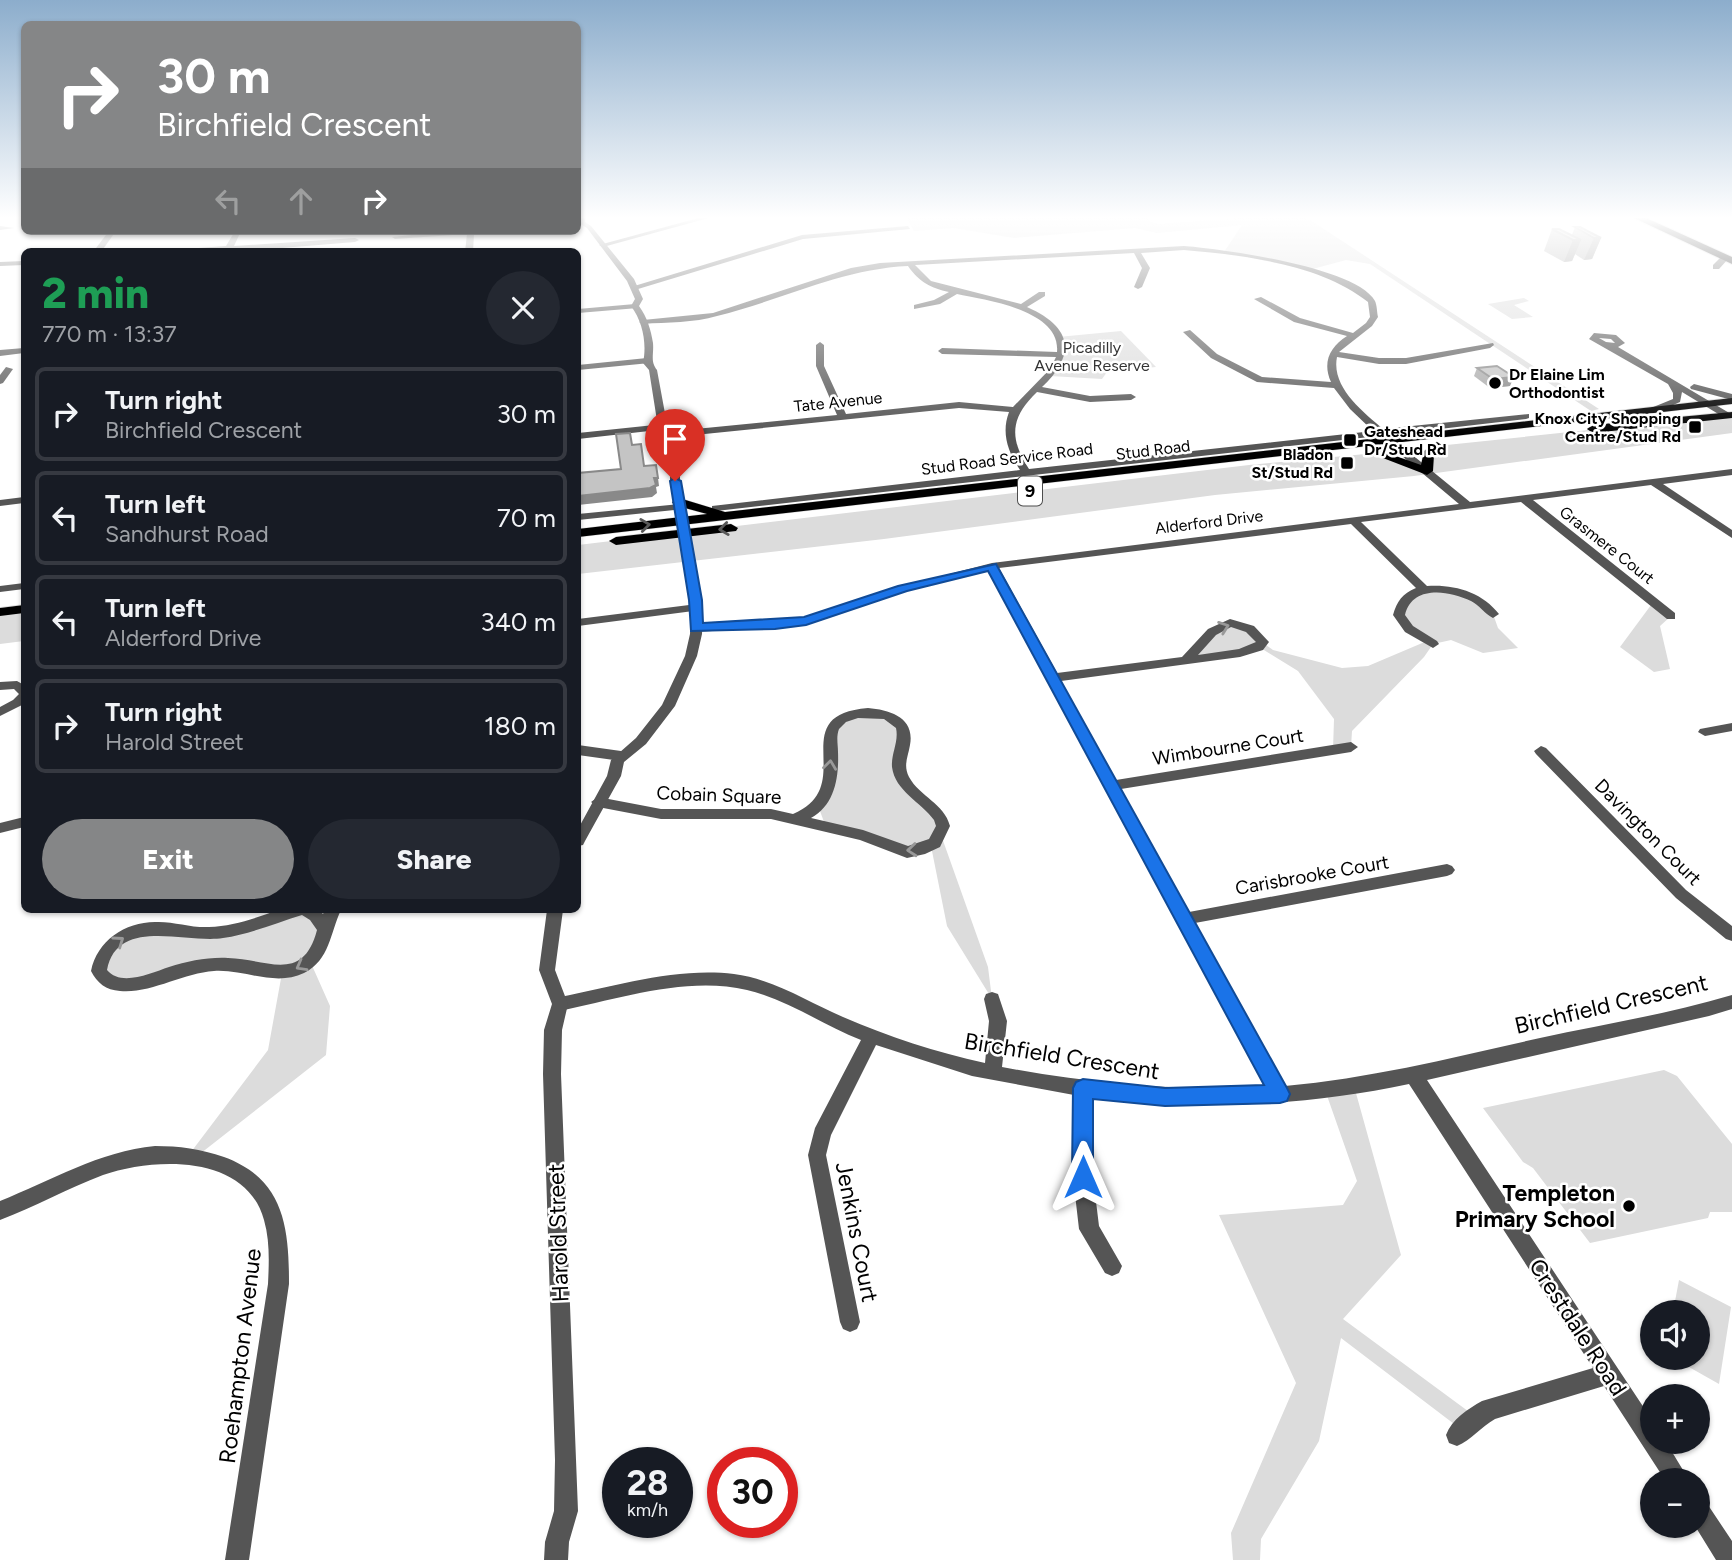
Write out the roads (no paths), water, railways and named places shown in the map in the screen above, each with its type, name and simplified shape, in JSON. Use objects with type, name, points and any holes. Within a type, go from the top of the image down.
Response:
[{"type":"main road","name":"Stud Road","points":[[581,533],[682,516],[1386,436],[1723,401]]},
{"type":"main road","name":"Stud Road","points":[[581,544],[682,516],[1160,476],[1731,414]]},
{"type":"main road","points":[[1376,453],[1427,471],[1428,454],[1437,446]]},
{"type":"main road","points":[[0,599],[21,597]]},
{"type":"main road","points":[[0,612],[21,609]]},
{"type":"street","points":[[635,306],[639,299],[636,290]]},
{"type":"street","points":[[643,322],[714,316],[794,290]]},
{"type":"street","points":[[950,290],[1022,307],[1039,317],[1060,340],[1061,355],[1054,371],[1015,410],[1010,426],[1011,442],[1026,472]]},
{"type":"street","points":[[1357,290],[1363,293],[1375,309],[1370,323],[1352,335],[1334,354],[1331,367],[1336,385],[1351,406],[1468,506]]},
{"type":"street","points":[[916,307],[937,302],[956,292]]},
{"type":"street","points":[[1022,307],[1042,294]]},
{"type":"street","points":[[1258,299],[1297,320],[1352,335]]},
{"type":"street","points":[[635,306],[641,312],[650,355],[647,361]]},
{"type":"street","points":[[581,311],[635,306]]},
{"type":"street","points":[[1186,332],[1214,356],[1256,383],[1336,385]]},
{"type":"street","points":[[1723,401],[1672,383],[1609,345],[1597,342],[1593,337],[1609,336],[1694,387],[1723,401],[1731,414]]},
{"type":"street","points":[[1609,345],[1621,343]]},
{"type":"street","points":[[820,345],[820,366],[843,417]]},
{"type":"street","points":[[1334,354],[1379,361],[1406,361],[1490,345]]},
{"type":"street","points":[[0,354],[21,350]]},
{"type":"street","points":[[942,351],[1061,355]]},
{"type":"street","points":[[581,368],[647,361]]},
{"type":"street","points":[[581,835],[614,776],[621,756],[641,741],[668,706],[691,656],[696,628],[697,608],[675,459],[666,446],[653,368],[647,361]]},
{"type":"street","points":[[0,381],[9,369]]},
{"type":"street","points":[[1654,410],[1677,400],[1678,393],[1672,383]]},
{"type":"street","points":[[1037,389],[1090,399],[1131,397]]},
{"type":"street","name":"Tate Avenue","points":[[581,436],[843,417],[959,405],[1015,410]]},
{"type":"street","name":"Stud Road Service Road","points":[[743,510],[1026,472],[1386,436],[1526,416]]},
{"type":"street","name":"Alderford Drive","points":[[696,628],[806,621],[903,589],[992,566],[1732,472]]},
{"type":"street","points":[[1653,482],[1732,535]]},
{"type":"street","name":"Grasmere Court","points":[[1524,498],[1671,616]]},
{"type":"street","points":[[0,503],[21,500]]},
{"type":"street","name":"Stud Road","points":[[581,517],[682,516]]},
{"type":"street","points":[[1353,520],[1424,590]]},
{"type":"street","points":[[992,566],[1280,1094]]},
{"type":"street","points":[[0,589],[21,586]]},
{"type":"street","points":[[1433,644],[1414,633],[1399,615],[1403,601],[1411,594],[1424,590],[1471,596],[1485,604],[1493,614]]},
{"type":"street","points":[[581,623],[697,608]]},
{"type":"street","points":[[1053,678],[1185,660],[1250,650],[1262,646],[1263,642],[1250,629],[1230,623],[1212,632],[1185,660]]},
{"type":"street","points":[[0,687],[17,685],[21,690]]},
{"type":"street","points":[[0,712],[18,703],[21,698]]},
{"type":"street","name":"Cobain Square","points":[[598,802],[661,814],[753,812],[797,818],[863,835],[907,852],[925,848],[938,839],[943,826],[939,815],[912,791],[901,773],[898,758],[904,736],[898,723],[885,715],[868,712],[850,715],[837,723],[831,731],[831,764],[820,805],[797,818]]},
{"type":"street","points":[[1705,732],[1732,727]]},
{"type":"street","name":"Wimbourne Court","points":[[1111,786],[1352,747]]},
{"type":"street","points":[[581,750],[621,756]]},
{"type":"street","name":"Davington Court","points":[[1541,751],[1681,894],[1732,934]]},
{"type":"street","points":[[820,805],[821,817],[830,828]]},
{"type":"street","points":[[0,828],[21,823]]},
{"type":"street","name":"Carisbrooke Court","points":[[1185,919],[1447,870]]},
{"type":"street","points":[[290,913],[247,927],[213,934],[189,934],[154,928],[138,931],[107,950],[101,959],[99,971],[108,982],[124,986],[172,971],[212,965],[234,965],[284,973],[302,967],[316,956],[322,946],[325,928],[332,913]]},
{"type":"street","points":[[311,913],[325,928]]},
{"type":"street","points":[[555,913],[547,970],[560,1004]]},
{"type":"street","name":"Birchfield Crescent","points":[[560,1004],[698,981],[734,981],[757,986],[871,1037],[928,1057],[993,1073],[1083,1088],[1165,1097],[1280,1094],[1360,1085],[1661,1020],[1732,1002]]},
{"type":"street","points":[[992,999],[998,1021],[993,1073]]},
{"type":"street","name":"Harold Street","points":[[556,1560],[556,1542],[566,1511],[552,1074],[553,1030],[560,1004]]},
{"type":"street","name":"Jenkins Court","points":[[850,1322],[817,1155],[821,1134],[871,1037]]},
{"type":"street","name":"Crestdale Road","points":[[1413,1074],[1640,1421]]},
{"type":"street","points":[[1083,1088],[1083,1177],[1089,1228],[1112,1266]]},
{"type":"street","name":"Roehampton Avenue","points":[[0,1211],[93,1170],[130,1159],[160,1155],[196,1157],[234,1168],[250,1180],[264,1197],[279,1232],[279,1283],[237,1560]]},
{"type":"street","points":[[1457,1435],[1476,1417],[1490,1409],[1609,1374]]},
{"type":"street","points":[[1710,1529],[1730,1560]]},
{"type":"place","name":"Dr Elaine Lim Orthodontist","points":[[1495,383]]},
{"type":"place","name":"Knox City Shopping Centre/Stud Rd","points":[[1695,427]]},
{"type":"place","name":"Gateshead Dr/Stud Rd","points":[[1350,440]]},
{"type":"place","name":"Bladon St/Stud Rd","points":[[1347,463]]},
{"type":"place","name":"Templeton Primary School","points":[[1629,1206]]},
{"type":"park label","name":"Picadilly Avenue Reserve","points":[[1092,356]]}]
